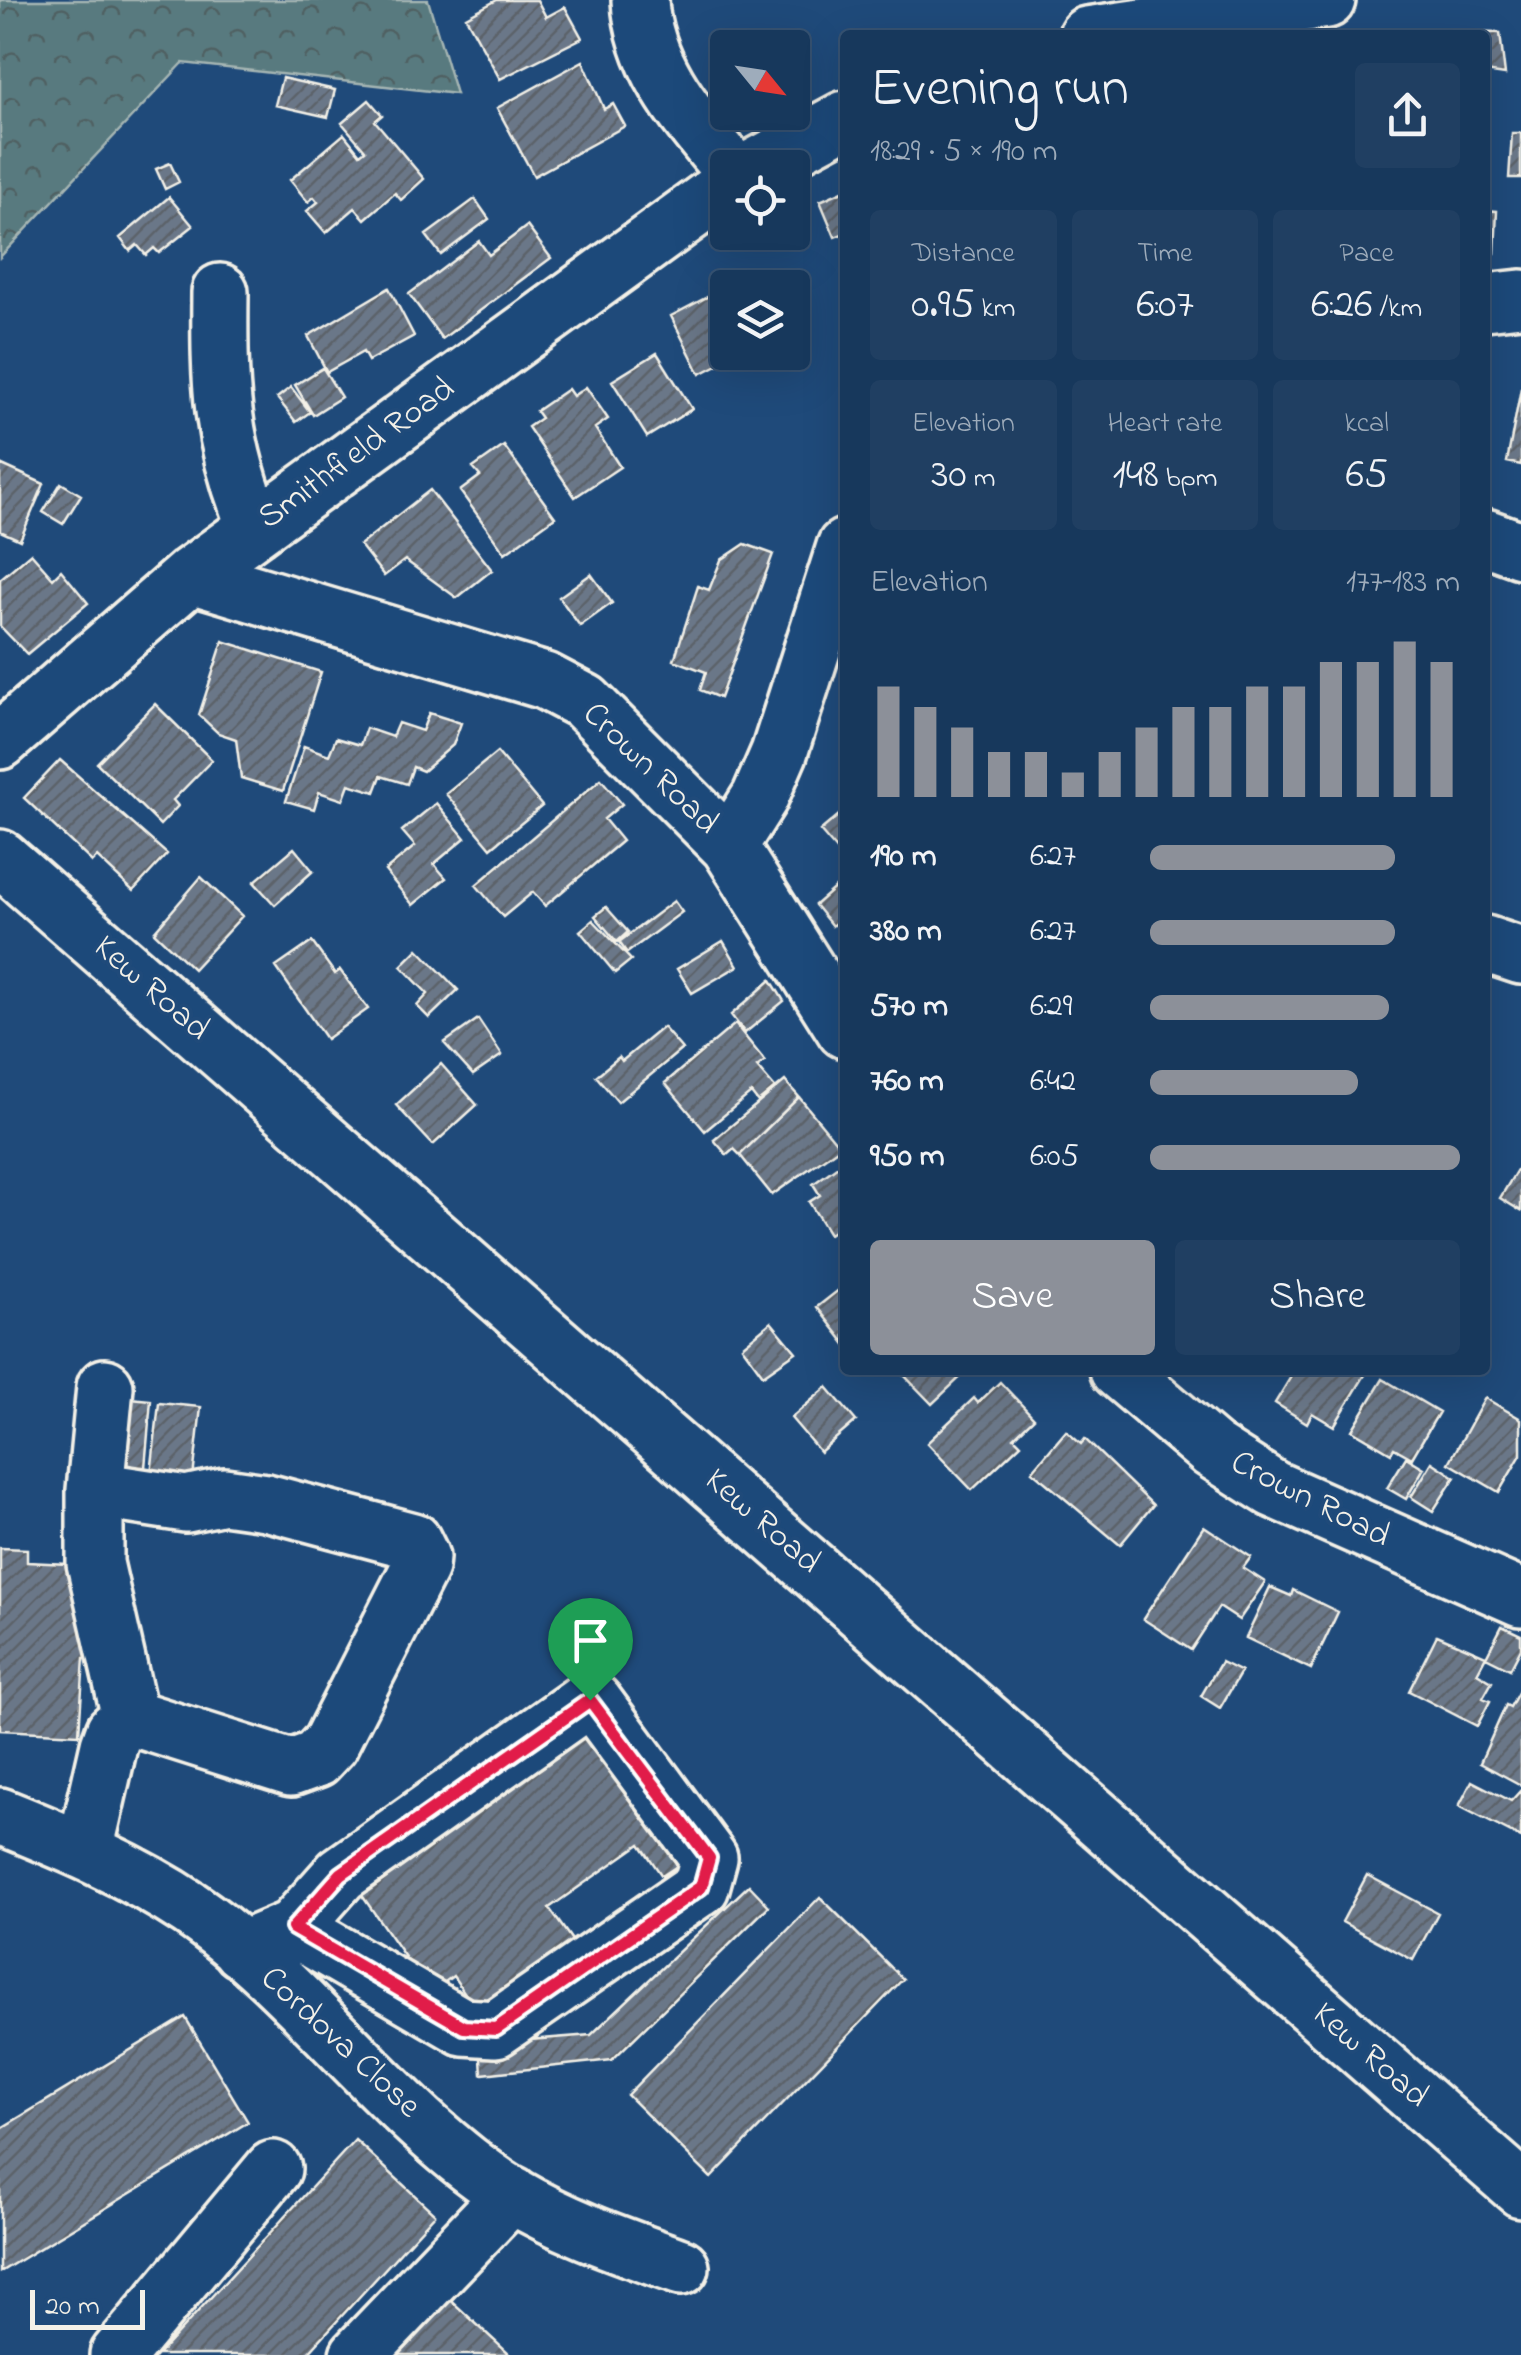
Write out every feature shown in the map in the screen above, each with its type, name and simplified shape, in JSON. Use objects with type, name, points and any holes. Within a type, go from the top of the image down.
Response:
[{"type":"street","points":[[640,0],[647,46],[670,90],[716,150]]},
{"type":"street","points":[[1122,30],[1326,0]]},
{"type":"street","points":[[787,150],[840,121]]},
{"type":"street","name":"Smithfield Road","points":[[0,741],[192,575],[710,198]]},
{"type":"street","points":[[220,292],[218,392],[234,476],[256,528]]},
{"type":"street","points":[[1490,301],[1521,298]]},
{"type":"street","points":[[1490,539],[1521,550]]},
{"type":"street","points":[[729,846],[760,796],[779,753],[840,563]]},
{"type":"street","name":"Crown Road","points":[[192,575],[567,691],[585,702],[729,846],[840,1022]]},
{"type":"street","name":"Kew Road","points":[[0,858],[1521,2188]]},
{"type":"street","points":[[1490,946],[1521,956]]},
{"type":"street","name":"Crown Road","points":[[1124,1375],[1212,1450],[1273,1489],[1521,1598]]},
{"type":"street","points":[[105,1387],[95,1490],[96,1563],[130,1717]]},
{"type":"street","points":[[95,1490],[186,1504],[224,1496],[266,1502],[413,1542],[421,1557],[420,1568],[330,1744],[316,1759],[291,1768],[130,1717]]},
{"type":"street","points":[[241,1950],[293,1928],[341,1874],[585,1701],[594,1702],[709,1858],[701,1887],[496,2029],[464,2027],[293,1928]]},
{"type":"street","points":[[85,1850],[109,1745],[114,1731],[130,1717]]},
{"type":"street","name":"Cordova Close","points":[[0,1816],[85,1850],[190,1909],[241,1950],[460,2156],[512,2194],[577,2230],[680,2267]]},
{"type":"street","points":[[118,2355],[274,2169]]},
{"type":"street","points":[[358,2355],[512,2194]]},
{"type":"green space","points":[[0,0],[428,0],[456,94],[183,63],[0,257]]},
{"type":"building","points":[[497,0],[537,0],[546,17],[565,7],[582,38],[500,79],[466,17]]},
{"type":"building","points":[[1490,33],[1500,33],[1505,75],[1490,73]]},
{"type":"building","points":[[583,61],[604,109],[613,104],[625,126],[534,176],[497,108]]},
{"type":"building","points":[[282,78],[335,90],[328,117],[275,105]]},
{"type":"building","points":[[369,100],[382,115],[375,121],[424,179],[401,200],[395,193],[365,219],[355,208],[326,233],[307,211],[318,202],[314,197],[308,202],[290,180],[344,134],[360,154],[365,150],[342,123]]},
{"type":"building","points":[[1512,133],[1521,133],[1521,178],[1509,178]]},
{"type":"building","points":[[170,163],[179,182],[165,189],[156,169]]},
{"type":"building","points":[[840,192],[840,235],[835,237],[820,201]]},
{"type":"building","points":[[169,197],[193,226],[159,253],[154,248],[146,255],[137,245],[130,251],[120,238]]},
{"type":"building","points":[[475,199],[489,219],[441,255],[426,235]]},
{"type":"building","points":[[1490,210],[1497,211],[1495,253],[1490,253]]},
{"type":"building","points":[[527,226],[551,258],[442,339],[409,294],[479,241],[489,255]]},
{"type":"building","points":[[389,288],[414,336],[368,361],[363,352],[327,372],[308,336]]},
{"type":"building","points":[[710,296],[710,369],[700,374],[671,316]]},
{"type":"building","points":[[657,353],[692,409],[647,437],[612,381]]},
{"type":"building","points":[[323,368],[341,397],[313,415],[295,385]]},
{"type":"building","points":[[291,387],[310,412],[296,422],[277,398]]},
{"type":"building","points":[[586,387],[608,419],[595,428],[620,467],[575,497],[528,427],[541,418],[536,411],[568,389],[573,396]]},
{"type":"building","points":[[1521,388],[1521,465],[1507,462]]},
{"type":"building","points":[[504,446],[555,517],[505,553],[460,491],[480,476],[473,468]]},
{"type":"building","points":[[0,464],[44,484],[20,540],[0,531]]},
{"type":"building","points":[[61,483],[81,495],[63,524],[43,512]]},
{"type":"building","points":[[430,490],[492,570],[457,598],[405,560],[384,576],[360,545]]},
{"type":"building","points":[[745,544],[773,554],[720,698],[700,690],[706,672],[674,660],[698,586],[709,590],[721,560]]},
{"type":"building","points":[[31,553],[53,578],[61,570],[88,603],[27,654],[0,626],[0,579]]},
{"type":"building","points":[[591,574],[612,603],[580,626],[559,597]]},
{"type":"building","points":[[223,641],[321,672],[283,791],[241,778],[236,739],[218,733],[199,715]]},
{"type":"building","points":[[155,704],[212,760],[173,800],[178,806],[160,825],[97,763]]},
{"type":"building","points":[[429,713],[461,723],[453,745],[423,771],[413,767],[407,784],[381,776],[375,792],[349,784],[343,800],[319,792],[314,809],[286,801],[304,746],[329,755],[336,738],[360,745],[366,728],[392,737],[398,723],[422,731]]},
{"type":"building","points":[[497,752],[542,806],[491,848],[446,794]]},
{"type":"building","points":[[60,760],[167,854],[133,891],[97,857],[92,862],[24,798]]},
{"type":"building","points":[[601,779],[622,804],[604,819],[622,841],[545,906],[533,892],[503,917],[476,885]]},
{"type":"building","points":[[436,803],[465,838],[434,864],[446,878],[413,905],[385,871],[415,846],[402,831]]},
{"type":"building","points":[[840,814],[840,854],[820,831]]},
{"type":"building","points":[[294,848],[313,871],[275,905],[254,882]]},
{"type":"building","points":[[201,877],[242,916],[193,969],[154,932]]},
{"type":"building","points":[[840,883],[840,919],[832,926],[815,905]]},
{"type":"building","points":[[674,901],[682,912],[627,953],[619,942]]},
{"type":"building","points":[[606,907],[628,932],[617,942],[595,916]]},
{"type":"building","points":[[593,920],[631,960],[615,973],[580,931]]},
{"type":"building","points":[[723,941],[738,966],[692,993],[677,969]]},
{"type":"building","points":[[312,942],[335,974],[340,970],[368,1009],[326,1039],[276,967]]},
{"type":"building","points":[[418,949],[458,990],[429,1018],[417,1006],[428,994],[401,966]]},
{"type":"building","points":[[771,980],[784,1001],[745,1033],[731,1015]]},
{"type":"building","points":[[478,1019],[502,1055],[473,1075],[444,1043]]},
{"type":"building","points":[[735,1024],[765,1061],[757,1067],[775,1088],[758,1102],[751,1093],[705,1131],[665,1083]]},
{"type":"building","points":[[663,1027],[682,1049],[618,1102],[596,1076],[619,1057],[622,1061]]},
{"type":"building","points":[[441,1064],[477,1105],[433,1145],[396,1105]]},
{"type":"building","points":[[785,1081],[799,1097],[740,1155],[734,1149],[727,1155],[714,1140]]},
{"type":"building","points":[[799,1097],[840,1147],[772,1195],[740,1155]]},
{"type":"building","points":[[1521,1163],[1521,1211],[1500,1198]]},
{"type":"building","points":[[840,1165],[840,1226],[829,1234],[809,1202],[820,1195],[813,1184]]},
{"type":"building","points":[[840,1289],[840,1337],[817,1307]]},
{"type":"building","points":[[771,1322],[796,1352],[763,1375],[742,1346]]},
{"type":"building","points":[[904,1375],[963,1375],[932,1404]]},
{"type":"building","points":[[1292,1375],[1365,1375],[1334,1426],[1312,1413],[1307,1423],[1275,1403]]},
{"type":"building","points":[[1383,1379],[1439,1412],[1412,1458],[1394,1448],[1391,1453],[1352,1430]]},
{"type":"building","points":[[1000,1382],[1034,1418],[1014,1437],[1021,1444],[972,1490],[927,1443],[974,1398],[978,1403]]},
{"type":"building","points":[[827,1387],[856,1421],[820,1452],[791,1418]]},
{"type":"building","points":[[110,1396],[151,1400],[143,1490],[101,1486]]},
{"type":"building","points":[[1485,1398],[1521,1419],[1521,1455],[1499,1492],[1449,1463]]},
{"type":"building","points":[[159,1403],[201,1407],[191,1496],[149,1492]]},
{"type":"building","points":[[1066,1431],[1081,1444],[1085,1439],[1153,1505],[1120,1545],[1032,1471]]},
{"type":"building","points":[[1406,1457],[1424,1468],[1406,1499],[1387,1488]]},
{"type":"building","points":[[1432,1462],[1455,1477],[1433,1511],[1411,1497]]},
{"type":"building","points":[[1204,1526],[1251,1557],[1243,1568],[1265,1582],[1239,1620],[1219,1607],[1191,1650],[1143,1619]]},
{"type":"building","points":[[0,1548],[27,1549],[27,1562],[89,1565],[103,1659],[84,1658],[79,1734],[0,1730]]},
{"type":"building","points":[[1270,1587],[1291,1596],[1293,1590],[1338,1612],[1311,1669],[1246,1638]]},
{"type":"building","points":[[1502,1626],[1521,1635],[1521,1648],[1510,1669],[1486,1657]]},
{"type":"building","points":[[1437,1635],[1486,1656],[1477,1673],[1492,1682],[1483,1698],[1490,1701],[1477,1726],[1409,1691]]},
{"type":"building","points":[[1221,1662],[1241,1672],[1220,1708],[1201,1696]]},
{"type":"building","points":[[1521,1687],[1521,1785],[1480,1763],[1506,1705],[1510,1707]]},
{"type":"building","points":[[581,1706],[698,1852],[662,1876],[640,1844],[549,1908],[579,1950],[482,2018],[453,1976],[430,1993],[345,1871]]},
{"type":"building","points":[[1472,1781],[1511,1801],[1521,1790],[1521,1838],[1459,1806]]},
{"type":"building","points":[[1367,1875],[1438,1913],[1413,1960],[1342,1922]]},
{"type":"building","points":[[749,1885],[769,1906],[612,2060],[482,2074],[480,2044],[591,2035]]},
{"type":"building","points":[[820,1897],[903,1979],[711,2178],[627,2095]]},
{"type":"building","points":[[185,2017],[248,2122],[0,2272],[0,2129]]},
{"type":"building","points":[[355,2140],[435,2214],[306,2355],[158,2355]]},
{"type":"building","points":[[443,2293],[510,2355],[386,2355]]},
{"type":"route","points":[[590,1700],[709,1858],[701,1887],[496,2029],[484,2031],[464,2027],[293,1928],[341,1874],[580,1703],[590,1700]]}]
